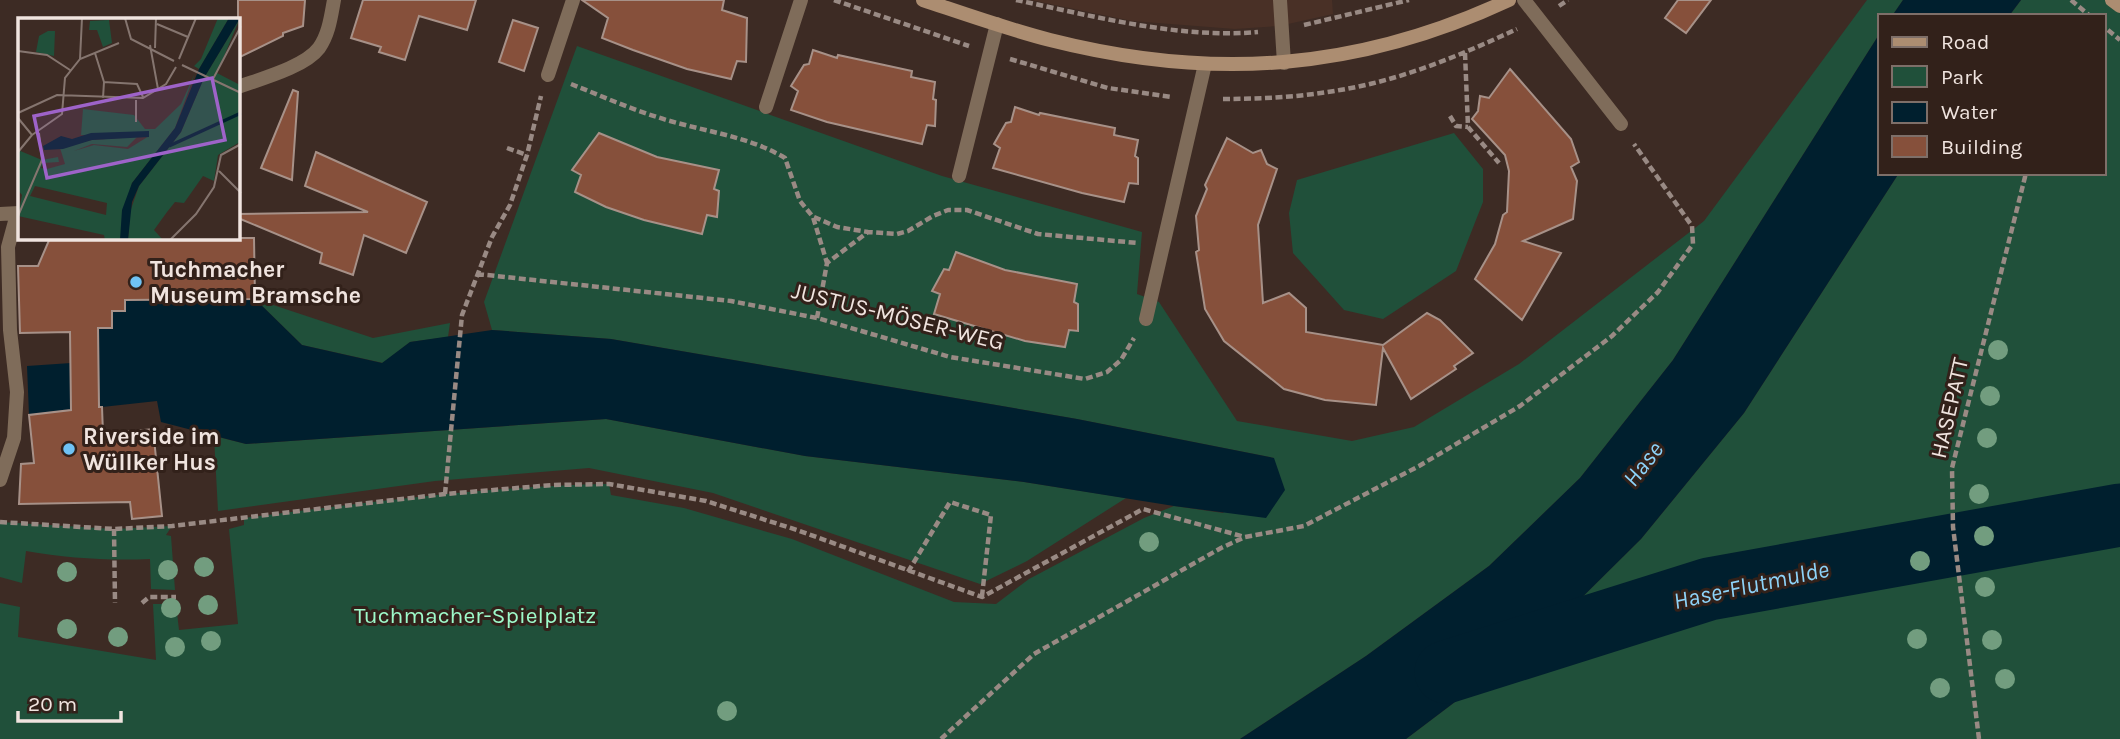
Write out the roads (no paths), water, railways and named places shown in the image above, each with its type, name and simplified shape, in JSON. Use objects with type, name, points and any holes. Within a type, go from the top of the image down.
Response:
[{"type":"main road","points":[[923,0],[1051,40],[1117,53],[1205,64],[1284,64],[1338,56],[1420,36],[1482,6],[1509,0]]},
{"type":"main road","points":[[2112,0],[2120,6]]},
{"type":"street","points":[[240,86],[298,64],[318,49],[328,28],[334,0]]},
{"type":"street","points":[[548,75],[573,0]]},
{"type":"street","points":[[766,107],[801,0]]},
{"type":"street","points":[[1280,0],[1284,64]]},
{"type":"street","points":[[1524,0],[1621,124]]},
{"type":"street","points":[[960,176],[997,24]]},
{"type":"street","points":[[1146,318],[1205,64]]},
{"type":"street","points":[[0,214],[18,214],[8,247],[10,330],[17,392],[14,439],[0,480]]},
{"type":"water","points":[[1903,0],[2021,0],[2010,14],[1893,14]]},
{"type":"water","name":"Hase","points":[[1878,36],[1878,175],[1898,175],[1744,413],[1641,539],[1545,634],[1406,739],[1240,739],[1366,656],[1489,566],[1580,478],[1673,360]]},
{"type":"water","points":[[255,299],[302,345],[382,363],[410,342],[492,330],[611,339],[1077,419],[1274,458],[1285,490],[1266,518],[1024,482],[805,456],[606,419],[246,444],[161,422],[157,401],[29,415],[27,366],[71,363],[98,328],[112,328],[112,311],[125,311],[125,300]]},
{"type":"waterway","name":"Hase-Flutmulde","points":[[1446,672],[1709,589],[2120,515]]},
{"type":"place","name":"Tuchmacher Museum Bramsche","points":[[136,282]]},
{"type":"place","name":"Riverside im Wüllker Hus","points":[[69,449]]},
{"type":"park label","name":"Tuchmacher-Spielplatz","points":[[475,615]]}]
